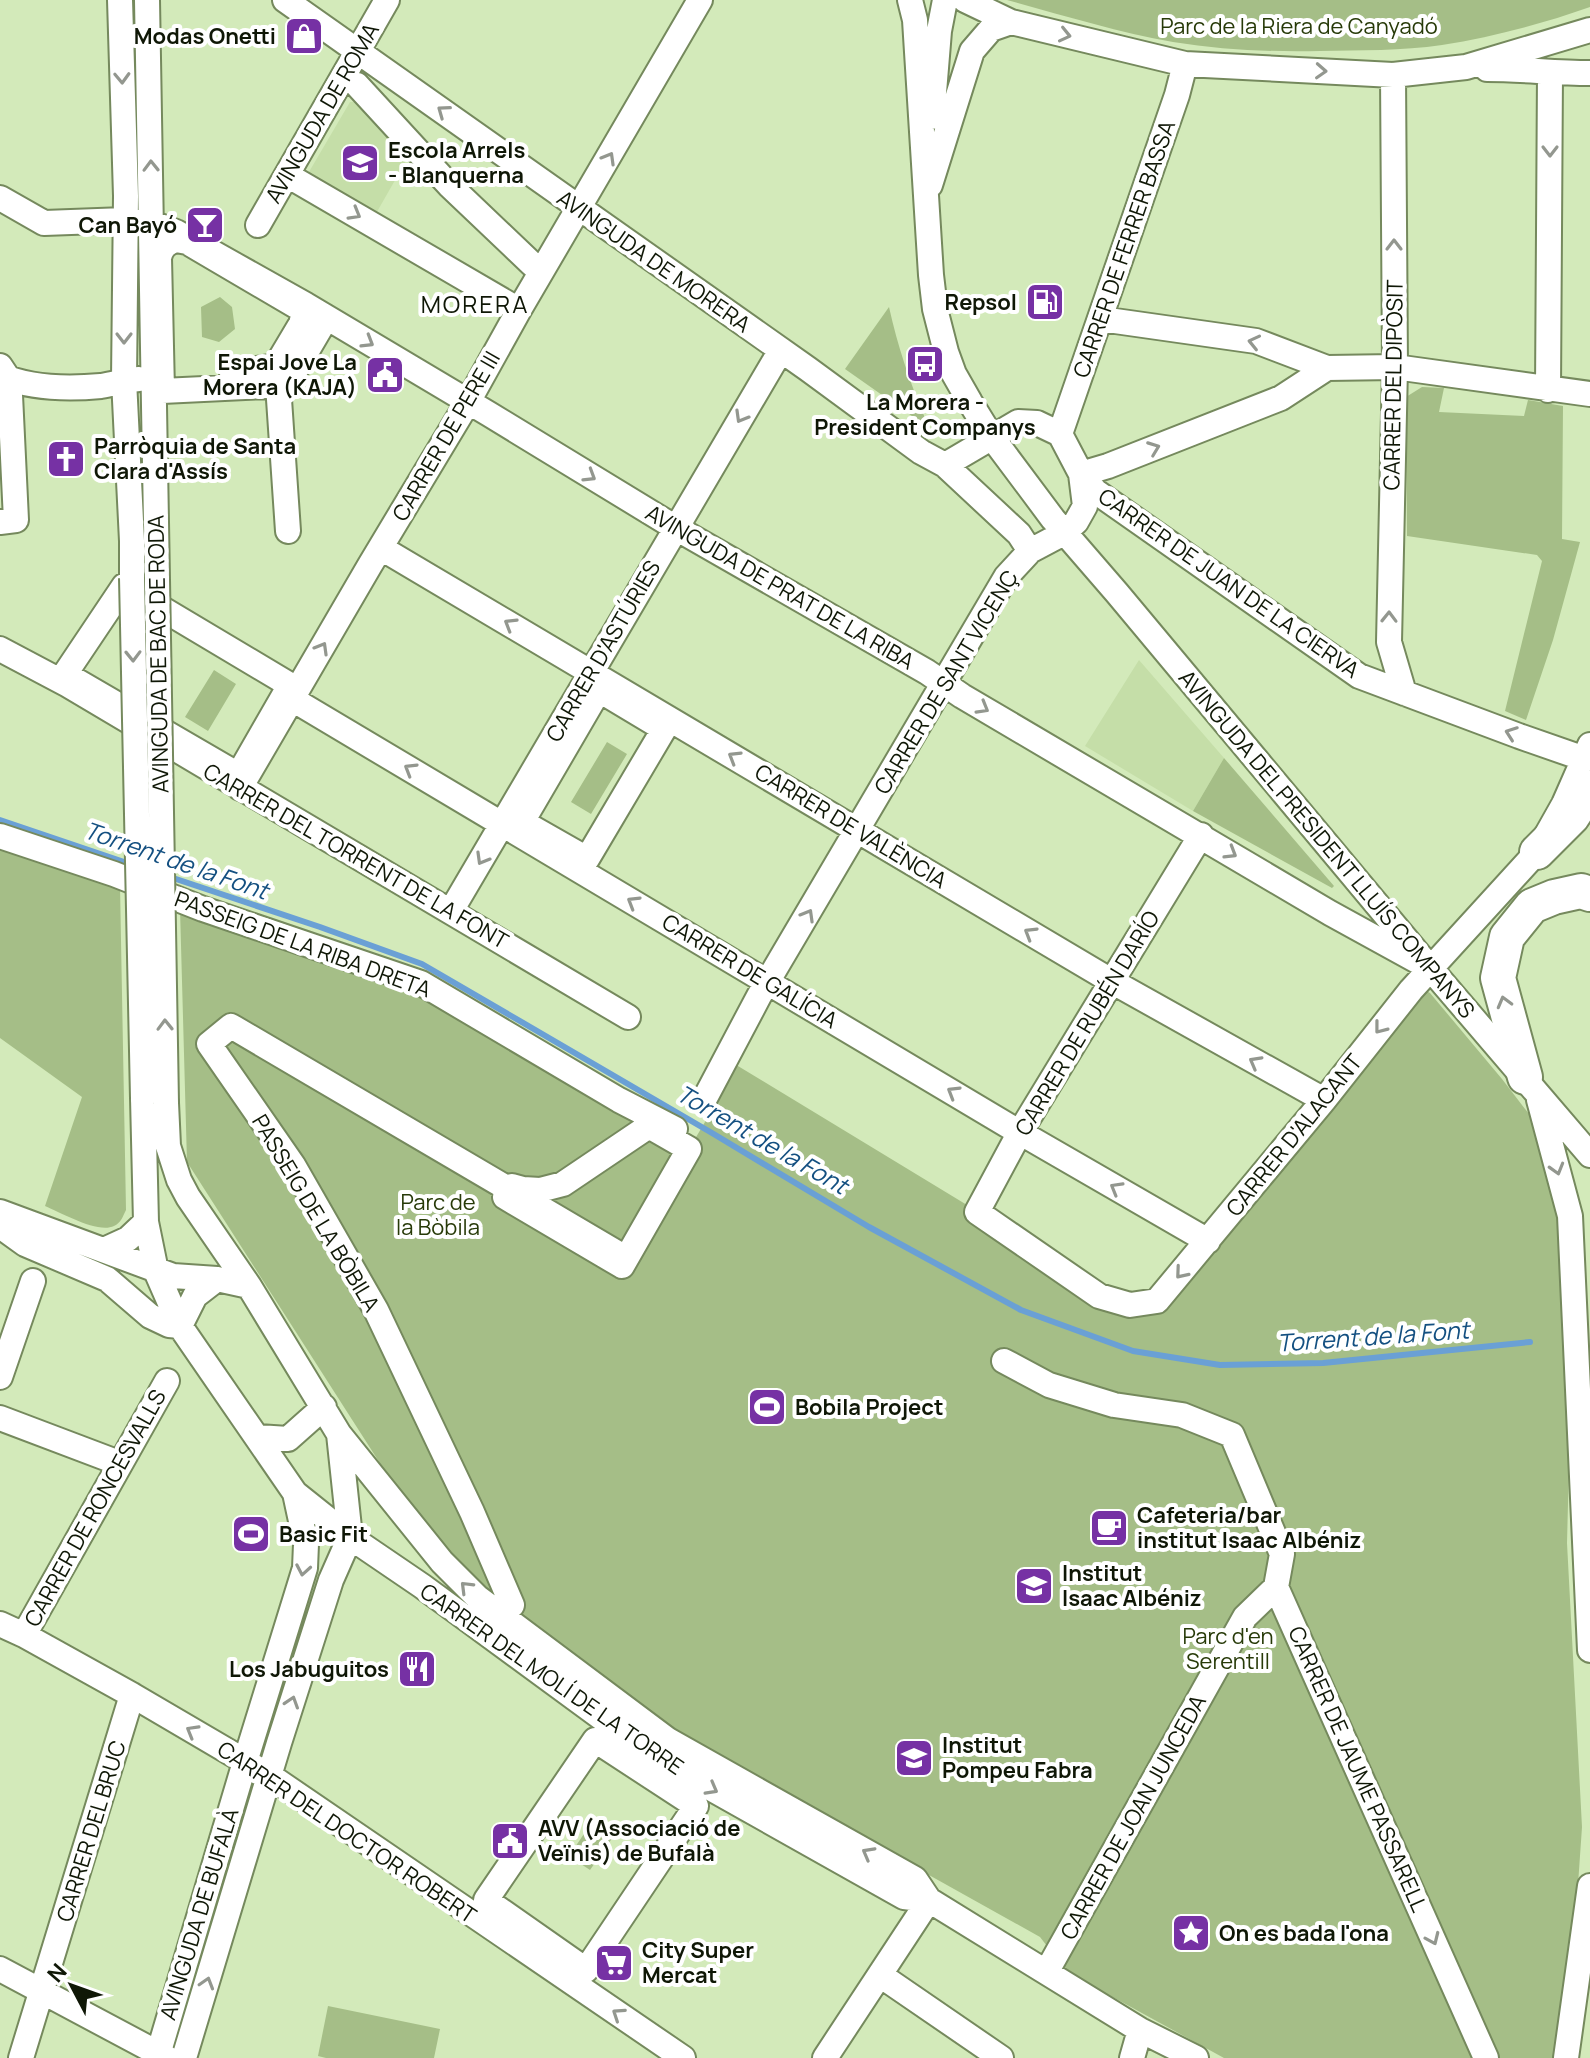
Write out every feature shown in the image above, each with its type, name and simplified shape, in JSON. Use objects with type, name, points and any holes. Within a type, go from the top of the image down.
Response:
[{"type":"highway","points":[[1537,852],[1572,817],[1588,764]]},
{"type":"highway","points":[[1531,1086],[1498,978],[1507,937],[1532,906],[1581,891],[1590,894]]},
{"type":"street","name":"AVINGUDA DE BAC DE RODA","points":[[120,0],[126,196],[124,380],[154,1100],[179,1180],[249,1286]]},
{"type":"street","name":"AVINGUDA DE BAC DE RODA","points":[[147,0],[157,377],[157,580],[154,1100],[146,1222],[156,1271]]},
{"type":"street","name":"AVINGUDA DE MORERA","points":[[285,0],[921,452],[945,465],[1019,534],[1030,551]]},
{"type":"street","name":"AVINGUDA DE ROMA","points":[[258,225],[387,0]]},
{"type":"street","name":"CARRER DE PERE III","points":[[240,788],[291,692],[468,402],[700,0]]},
{"type":"street","points":[[910,0],[915,20],[926,199]]},
{"type":"street","points":[[926,199],[939,31],[945,0]]},
{"type":"street","points":[[965,0],[1011,22],[1185,64],[1393,75],[1466,67],[1590,30]]},
{"type":"street","points":[[926,199],[972,51],[991,29],[1011,22]]},
{"type":"street","name":"CARRER DE FERRER BASSA","points":[[1060,434],[1185,64]]},
{"type":"street","points":[[1440,69],[1590,73]]},
{"type":"street","points":[[1548,390],[1550,73]]},
{"type":"street","name":"CARRER DEL DIPÒSIT","points":[[1393,75],[1395,367],[1389,642],[1404,693]]},
{"type":"street","points":[[357,85],[449,185],[532,264]]},
{"type":"street","points":[[287,175],[519,310]]},
{"type":"street","name":"AVINGUDA DE PRAT DE LA RIBA","points":[[0,198],[44,223],[125,220],[152,223],[176,232],[945,683],[962,696],[1330,913],[1430,968]]},
{"type":"street","name":"AVINGUDA DEL PRESIDENT LLUÍS COMPANYS","points":[[926,199],[935,309],[946,352],[954,374],[991,436],[1064,533],[1590,1155]]},
{"type":"street","points":[[168,242],[187,242],[305,308],[318,319],[321,327],[304,356],[301,355],[287,385],[277,375],[162,391],[157,377],[159,258],[168,242]]},
{"type":"street","points":[[1101,319],[1256,341],[1327,368],[1395,367],[1590,394]]},
{"type":"street","name":"CARRER D'ASTÚRIES","points":[[451,911],[781,350]]},
{"type":"street","points":[[1064,533],[1076,522],[1085,506],[1081,474],[1281,398],[1327,368]]},
{"type":"street","points":[[3,373],[30,384],[57,387],[103,385],[157,377]]},
{"type":"street","points":[[3,373],[10,395],[8,521]]},
{"type":"street","points":[[277,375],[288,531]]},
{"type":"street","points":[[945,465],[1018,422],[1037,423],[1060,434]]},
{"type":"street","name":"CARRER DE JUAN DE LA CIERVA","points":[[1060,434],[1081,474],[1095,491],[1359,676],[1588,764]]},
{"type":"street","name":"CARRER DE SANT VICENÇ","points":[[704,1100],[769,982],[1006,577],[1030,551],[1064,533]]},
{"type":"street","name":"CARRER DE VALÈNCIA","points":[[381,548],[1113,982],[1324,1100]]},
{"type":"street","points":[[124,586],[291,692],[237,774],[65,674],[124,586]]},
{"type":"street","name":"CARRER DEL TORRENT DE LA FONT","points":[[0,649],[68,685],[628,1017]]},
{"type":"street","points":[[599,690],[664,729],[587,859],[522,822],[599,690]]},
{"type":"street","name":"CARRER DE GALÍCIA","points":[[291,692],[503,824],[1208,1241]]},
{"type":"street","name":"CARRER DE RUBÉN DARÍO","points":[[1157,1301],[1130,1305],[1099,1296],[977,1212],[1020,1132],[1201,835]]},
{"type":"street","name":"PASSEIG DE LA RIBA DRETA","points":[[0,836],[114,874],[215,914],[421,983],[619,1100],[675,1129]]},
{"type":"street","name":"CARRER D'ALACANT","points":[[1157,1301],[1430,968],[1537,852]]},
{"type":"street","name":"PASSEIG DE LA BÒBILA","points":[[512,1605],[472,1512],[376,1310],[293,1165],[209,1044],[231,1026],[619,1254]]},
{"type":"street","points":[[1531,1086],[1570,1216],[1590,1650]]},
{"type":"street","points":[[649,1126],[689,1149],[622,1266],[505,1197],[510,1191],[512,1186],[540,1190],[563,1184],[649,1126]]},
{"type":"street","points":[[0,1212],[156,1271],[249,1286]]},
{"type":"street","points":[[104,1250],[128,1239],[146,1222]]},
{"type":"street","points":[[0,1226],[25,1244],[107,1279],[150,1316],[169,1325],[180,1326],[195,1296],[217,1279]]},
{"type":"street","name":"CARRER DEL MOLÍ DE LA TORRE","points":[[156,1271],[180,1326],[295,1493],[350,1537],[655,1757],[904,1897],[929,1900],[1140,2030],[1196,2058]]},
{"type":"street","points":[[0,1377],[33,1281]]},
{"type":"street","name":"CARRER DEL MOLÍ DE LA TORRE","points":[[249,1286],[339,1434],[442,1562],[477,1597],[668,1740],[915,1879],[929,1900]]},
{"type":"street","name":"CARRER DE JAUME PASSARELL","points":[[1004,1361],[1049,1385],[1114,1405],[1182,1415],[1232,1435],[1282,1554],[1276,1587],[1486,2058]]},
{"type":"street","name":"CARRER DE RONCESVALLS","points":[[24,1635],[167,1381]]},
{"type":"street","points":[[258,1437],[288,1439],[324,1407]]},
{"type":"street","points":[[0,1418],[119,1463]]},
{"type":"street","points":[[1580,1422],[1590,1474]]},
{"type":"street","name":"CARRER DEL MOLÍ DE LA TORRE","points":[[339,1434],[350,1537]]},
{"type":"street","name":"AVINGUDA DE BUFALÀ","points":[[160,2056],[305,1568],[306,1544],[295,1493]]},
{"type":"street","name":"AVINGUDA DE BUFALÀ","points":[[184,2058],[279,1743],[331,1580],[350,1537]]},
{"type":"street","name":"CARRER DE JOAN JUNCEDA","points":[[1047,1971],[1245,1617],[1276,1587]]},
{"type":"street","name":"CARRER DEL DOCTOR ROBERT","points":[[0,1624],[132,1695],[270,1776],[683,2058]]},
{"type":"street","name":"CARRER DEL BRUC","points":[[21,2058],[132,1695]]},
{"type":"street","points":[[595,1740],[696,1806],[586,1970],[486,1900],[595,1740]]},
{"type":"street","points":[[1566,2058],[1590,1886]]},
{"type":"street","points":[[825,2058],[929,1900]]},
{"type":"street","points":[[0,1969],[160,2056]]},
{"type":"street","points":[[880,1975],[1001,2058]]},
{"type":"street","points":[[1132,2058],[1140,2030]]},
{"type":"shaded area","name":"Escola Arrels - Blanquerna","points":[[365,101],[410,154],[374,217],[306,177],[350,102]]},
{"type":"shaded area","points":[[1139,660],[1224,758],[1193,811],[1085,746]]},
{"type":"green space","name":"Parc de la Riera de Canyadó","points":[[1007,0],[1590,0],[1590,7],[1517,29],[1442,45],[1381,50],[1283,51],[1228,49],[1173,42]]},
{"type":"green space","points":[[220,297],[232,307],[235,329],[219,342],[202,337],[201,307]]},
{"type":"green space","points":[[889,307],[904,363],[925,418],[919,421],[845,369]]},
{"type":"green space","points":[[1422,387],[1444,388],[1439,412],[1524,416],[1528,400],[1563,406],[1562,539],[1580,542],[1553,640],[1526,720],[1505,711],[1542,561],[1537,555],[1407,536],[1406,397]]},
{"type":"green space","points":[[214,670],[236,684],[208,731],[185,717]]},
{"type":"green space","points":[[607,742],[627,754],[591,814],[571,802]]},
{"type":"green space","points":[[1224,758],[1334,886],[1332,888],[1193,811]]},
{"type":"green space","points":[[0,846],[120,886],[126,1210],[114,1226],[90,1225],[45,1206],[82,1097],[0,1038]]},
{"type":"green space","name":"Parc d'en Serentill","points":[[180,909],[408,985],[689,1149],[733,1063],[967,1205],[969,1218],[1090,1301],[1139,1313],[1425,990],[1430,993],[1539,1127],[1559,1167],[1571,1387],[1567,1543],[1582,1827],[1572,1971],[1556,2058],[1224,2058],[1067,1972],[1040,1937],[673,1732],[597,1678],[453,1564],[408,1507],[187,1162]]},
{"type":"green space","points":[[592,1822],[613,1837],[590,1870],[569,1856]]},
{"type":"green space","points":[[328,2006],[440,2029],[434,2058],[318,2056]]},
{"type":"waterway","name":"Torrent de la Font","points":[[0,820],[133,865]]},
{"type":"waterway","name":"Torrent de la Font","points":[[167,876],[422,964],[869,1227],[1021,1310],[1133,1351],[1220,1365],[1323,1363],[1530,1342]]},
{"type":"place","name":"Modas Onetti","points":[[304,36]]},
{"type":"place","name":"Escola Arrels - Blanquerna","points":[[360,163]]},
{"type":"place","name":"Can Bayó","points":[[205,225]]},
{"type":"place","name":"Repsol","points":[[1045,302]]},
{"type":"place","name":"La Morera - President Companys","points":[[925,364]]},
{"type":"place","name":"Espai Jove La Morera (KAJA)","points":[[385,375]]},
{"type":"place","name":"Parròquia de Santa Clara d'Assís","points":[[66,459]]},
{"type":"place","name":"Bobila Project","points":[[767,1407]]},
{"type":"place","name":"Cafeteria/bar institut Isaac Albéniz","points":[[1109,1528]]},
{"type":"place","name":"Basic Fit","points":[[251,1534]]},
{"type":"place","name":"Institut Isaac Albéniz","points":[[1034,1586]]},
{"type":"place","name":"Los Jabuguitos","points":[[417,1669]]},
{"type":"place","name":"Institut Pompeu Fabra","points":[[914,1758]]},
{"type":"place","name":"AVV (Associació de Veïnis) de Bufalà","points":[[510,1841]]},
{"type":"place","name":"On es bada l'ona","points":[[1191,1933]]},
{"type":"place","name":"City Super Mercat","points":[[614,1963]]},
{"type":"district","name":"MORERA","points":[[475,305]]},
{"type":"park label","name":"Parc de la Bòbila","points":[[438,1214]]}]
